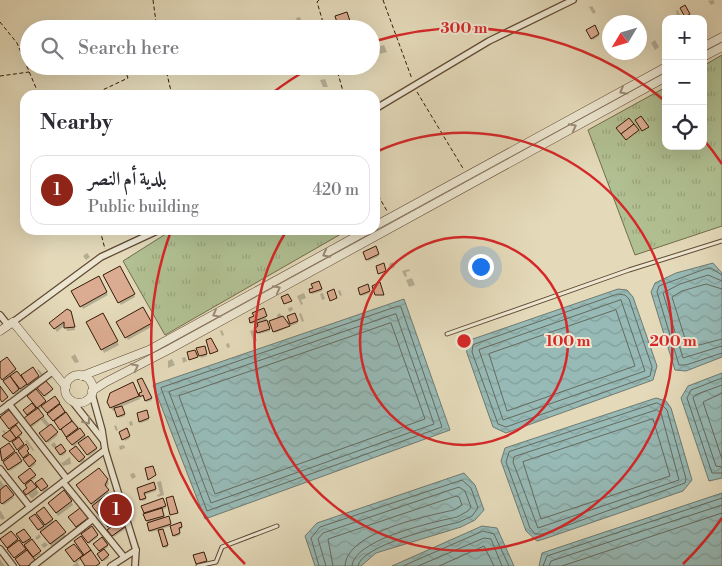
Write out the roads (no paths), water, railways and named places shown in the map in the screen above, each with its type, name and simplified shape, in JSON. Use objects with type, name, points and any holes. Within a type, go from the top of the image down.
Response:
[{"type":"street","points":[[380,106],[489,41],[573,0]]},
{"type":"street","points":[[707,45],[722,37]]},
{"type":"street","points":[[707,55],[722,47]]},
{"type":"street","points":[[380,223],[662,69]]},
{"type":"street","points":[[380,234],[662,79]]},
{"type":"street","points":[[0,331],[101,256],[148,235]]},
{"type":"street","points":[[103,440],[66,395],[66,387],[73,377],[82,376],[149,350],[359,235]]},
{"type":"street","points":[[72,401],[83,402],[92,392],[106,382],[378,235]]},
{"type":"street","points":[[0,315],[10,323],[66,387]]},
{"type":"street","points":[[0,411],[52,372]]},
{"type":"street","points":[[82,376],[89,381],[105,450],[136,550],[136,566]]},
{"type":"street","points":[[9,404],[93,519],[124,557]]},
{"type":"street","points":[[0,530],[105,450]]},
{"type":"street","points":[[0,469],[30,507]]},
{"type":"street","points":[[33,566],[93,519]]},
{"type":"street","points":[[0,550],[13,566]]},
{"type":"street","points":[[111,566],[136,550]]},
{"type":"lane","points":[[447,334],[629,270],[722,240]]},
{"type":"lane","points":[[198,566],[216,562],[222,547],[277,526]]},
{"type":"water","points":[[713,263],[722,273],[722,357],[686,371],[675,370],[651,292],[655,283],[676,273]]},
{"type":"water","points":[[618,289],[627,290],[633,297],[657,366],[653,380],[506,433],[493,427],[467,353],[466,346],[470,340]]},
{"type":"water","points":[[404,299],[450,430],[205,519],[153,385]]},
{"type":"water","points":[[722,373],[722,478],[709,481],[681,398],[688,386]]},
{"type":"water","points":[[656,398],[666,401],[671,408],[692,480],[683,491],[537,541],[526,531],[501,461],[505,448]]},
{"type":"water","points":[[464,473],[475,485],[484,510],[475,520],[461,527],[376,553],[361,566],[315,566],[305,536],[317,523]]},
{"type":"water","points":[[722,493],[722,566],[539,566],[542,553]]},
{"type":"water","points":[[482,526],[497,528],[514,566],[392,566]]},
{"type":"place","name":"بلدية أم النصر","points":[[116,510]]}]
